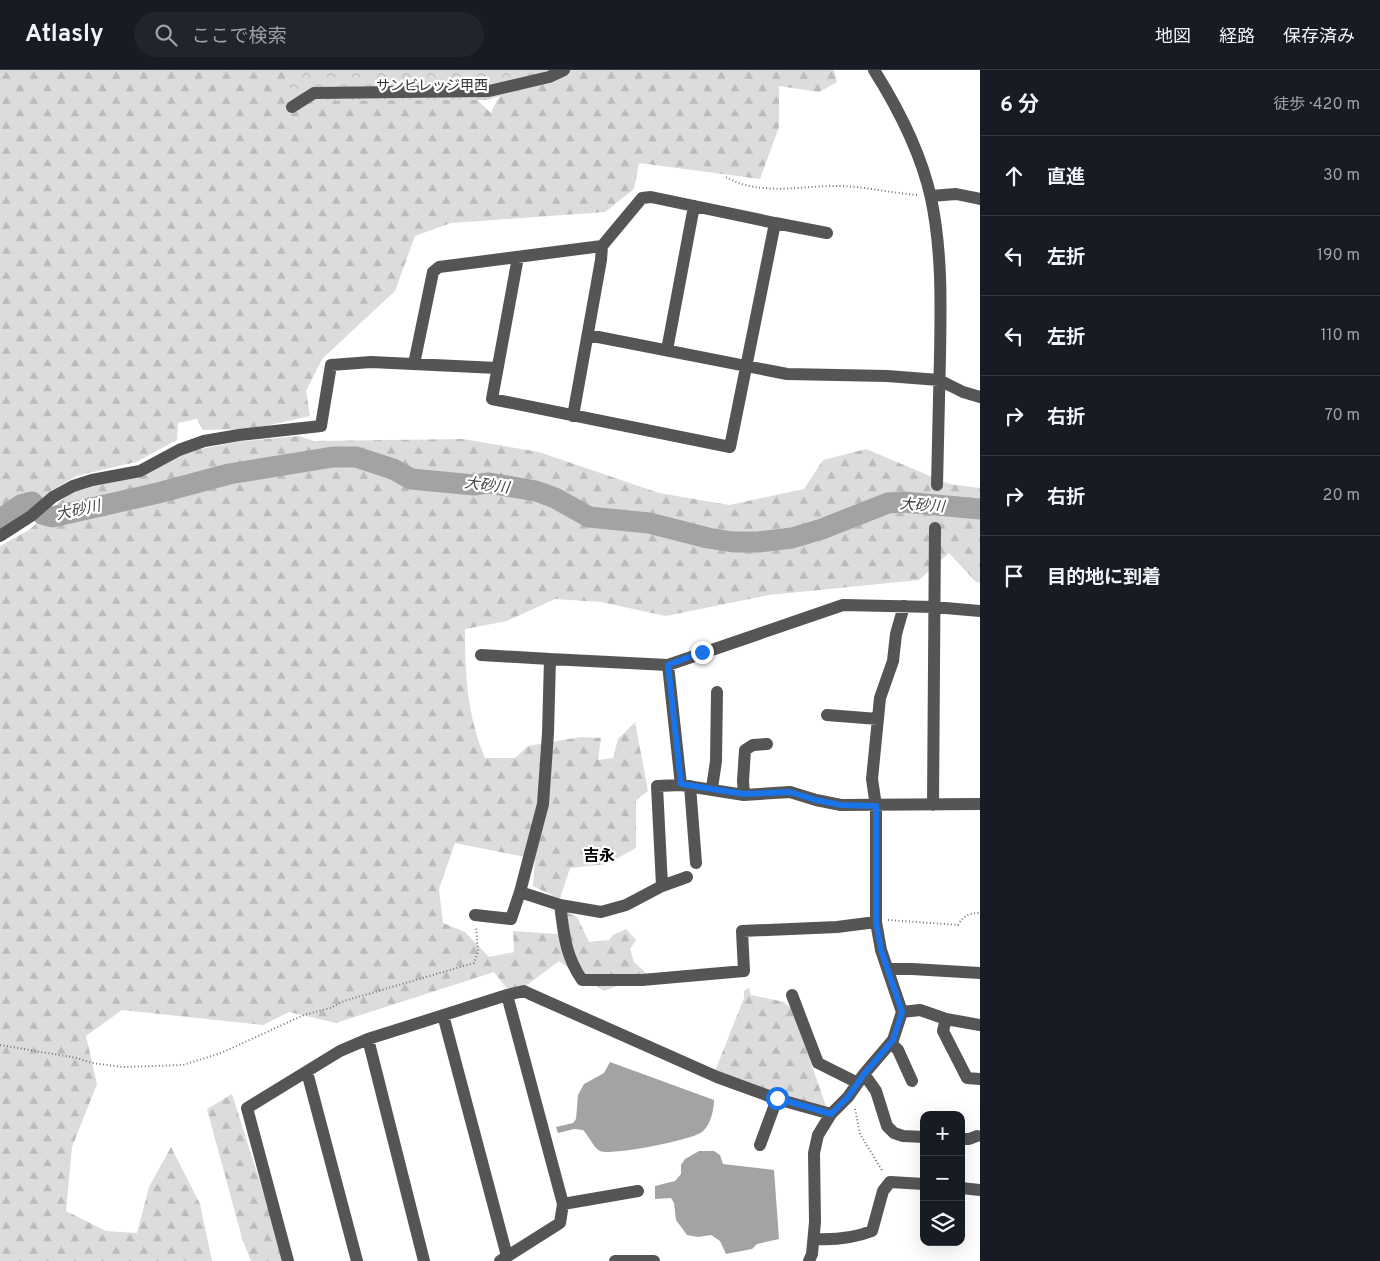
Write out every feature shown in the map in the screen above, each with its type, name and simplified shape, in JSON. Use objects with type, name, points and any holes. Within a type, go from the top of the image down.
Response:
[{"type":"street","points":[[292,107],[314,93],[489,91],[549,77],[564,70]]},
{"type":"street","points":[[874,70],[920,161],[937,229],[940,270],[940,380],[937,485]]},
{"type":"street","points":[[930,196],[956,194],[980,199]]},
{"type":"street","points":[[573,416],[602,246],[642,198],[652,197],[827,233]]},
{"type":"street","points":[[668,350],[694,206]]},
{"type":"street","points":[[518,256],[492,399],[730,447],[775,223]]},
{"type":"street","points":[[414,364],[433,272],[438,267],[602,246]]},
{"type":"street","points":[[588,335],[787,374],[887,376],[940,380],[963,392],[980,397]]},
{"type":"street","points":[[0,536],[31,516],[52,497],[73,486],[92,480],[140,471],[179,450],[204,441],[239,435],[321,426],[331,365],[371,362],[498,368]]},
{"type":"street","points":[[933,805],[935,528]]},
{"type":"street","points":[[481,655],[668,665],[843,605],[934,607],[980,611]]},
{"type":"street","points":[[809,1261],[814,1239],[814,1153],[818,1136],[831,1114],[848,1097],[891,1043],[902,1012],[881,950],[876,922],[876,806],[872,779],[880,698],[893,661],[896,634],[904,606]]},
{"type":"street","points":[[475,915],[511,919],[520,892],[543,804],[548,733],[550,659]]},
{"type":"street","points":[[668,665],[696,863]]},
{"type":"street","points":[[712,788],[716,761],[717,692]]},
{"type":"street","points":[[827,716],[878,719]]},
{"type":"street","points":[[744,794],[745,750],[753,745],[767,744]]},
{"type":"street","points":[[662,886],[657,786],[685,785],[744,794],[790,792],[841,805],[980,804]]},
{"type":"street","points":[[520,892],[560,905],[601,912],[626,905],[662,886],[687,877]]},
{"type":"street","points":[[560,905],[566,948],[572,966],[582,980],[642,980],[744,971],[742,931],[837,927],[876,922]]},
{"type":"street","points":[[888,969],[980,973]]},
{"type":"street","points":[[288,1261],[247,1108],[340,1051],[368,1039],[507,995],[524,992],[530,994],[717,1077],[831,1114]]},
{"type":"street","points":[[443,1015],[504,1259],[560,1223],[563,1204],[507,995]]},
{"type":"street","points":[[792,995],[818,1063],[861,1079],[876,1091],[887,1126],[894,1133],[903,1136],[920,1137]]},
{"type":"street","points":[[902,1012],[920,1010],[946,1019],[980,1025]]},
{"type":"street","points":[[946,1019],[943,1032],[967,1078],[980,1079]]},
{"type":"street","points":[[368,1039],[424,1261]]},
{"type":"street","points":[[891,1043],[898,1050],[912,1080]]},
{"type":"street","points":[[307,1072],[357,1261]]},
{"type":"street","points":[[760,1145],[777,1098]]},
{"type":"street","points":[[965,1139],[978,1136]]},
{"type":"street","points":[[814,1239],[862,1235],[872,1231],[883,1191],[890,1182],[920,1184]]},
{"type":"street","points":[[965,1188],[980,1190]]},
{"type":"street","points":[[563,1204],[638,1191]]},
{"type":"street","points":[[615,1261],[654,1261]]},
{"type":"path","points":[[726,177],[738,183],[757,187],[843,186],[930,196]]},
{"type":"path","points":[[876,922],[883,920],[958,924],[969,913],[980,913]]},
{"type":"path","points":[[0,1045],[77,1058],[92,1063],[123,1067],[183,1065],[221,1053],[304,1015],[330,1008],[344,1001],[474,963],[478,952],[475,915]]},
{"type":"path","points":[[848,1097],[853,1101],[860,1134],[890,1182]]},
{"type":"green space","points":[[0,70],[299,70],[473,96],[491,113],[501,95],[513,84],[548,70],[834,70],[837,82],[819,92],[779,86],[779,127],[760,179],[639,163],[634,189],[605,212],[451,223],[415,236],[395,291],[322,359],[306,391],[310,416],[252,429],[203,430],[197,419],[178,423],[177,440],[136,462],[76,476],[51,491],[23,517],[0,529]]},
{"type":"green space","name":"サンビレッジ甲西","points":[[290,70],[583,70],[487,100],[310,101],[282,87]]},
{"type":"green space","points":[[299,436],[314,441],[463,439],[539,452],[659,493],[729,505],[804,489],[823,460],[866,449],[949,484],[980,488],[980,583],[976,582],[949,553],[919,580],[769,595],[666,616],[601,602],[555,599],[507,621],[465,629],[468,694],[474,726],[485,758],[515,758],[528,746],[581,737],[601,738],[598,760],[613,758],[618,739],[635,722],[648,791],[636,800],[636,848],[607,864],[570,868],[560,899],[533,886],[535,859],[455,843],[439,889],[443,923],[465,932],[489,957],[514,952],[513,931],[557,934],[566,912],[577,917],[589,942],[609,940],[613,935],[626,929],[636,940],[630,949],[634,962],[647,974],[604,991],[559,961],[527,985],[508,990],[494,972],[336,1023],[289,1012],[263,1025],[122,1010],[86,1036],[97,1084],[72,1147],[66,1211],[106,1231],[137,1233],[149,1187],[171,1147],[200,1204],[212,1261],[0,1261],[0,546],[29,530],[73,490],[186,452],[236,442]]},
{"type":"green space","points":[[749,988],[751,995],[784,1002],[792,1009],[827,1109],[715,1071],[744,998],[744,991]]},
{"type":"green space","points":[[232,1094],[285,1261],[251,1261],[242,1238],[207,1109]]},
{"type":"shaded area","points":[[610,1062],[714,1100],[712,1113],[705,1129],[695,1135],[668,1143],[607,1152],[600,1151],[583,1130],[574,1129],[558,1133],[556,1127],[573,1123],[576,1119],[578,1095],[584,1084],[604,1073]]},
{"type":"shaded area","points":[[699,1151],[714,1151],[720,1155],[723,1164],[774,1170],[779,1239],[757,1244],[752,1249],[726,1254],[720,1241],[711,1235],[698,1237],[687,1235],[676,1220],[674,1203],[671,1198],[655,1199],[655,1186],[675,1181],[681,1174],[681,1165],[685,1159]]},
{"type":"waterway","name":"大砂川","points":[[0,519],[21,505],[32,502],[42,514],[52,517],[158,493],[229,474],[333,457],[356,457],[393,469],[411,479],[474,485],[489,483],[536,491],[555,498],[589,517],[649,523],[708,538],[733,542],[759,542],[792,538],[822,529],[888,503],[904,502],[980,509]]},
{"type":"tunnel","points":[[935,528],[937,485]]},
{"type":"district","name":"吉永","points":[[599,855]]},
{"type":"route","points":[[702,652],[668,665],[681,784],[744,794],[790,792],[841,805],[876,806],[876,922],[881,950],[902,1012],[893,1040],[864,1074],[848,1097],[831,1114],[777,1098]]}]
